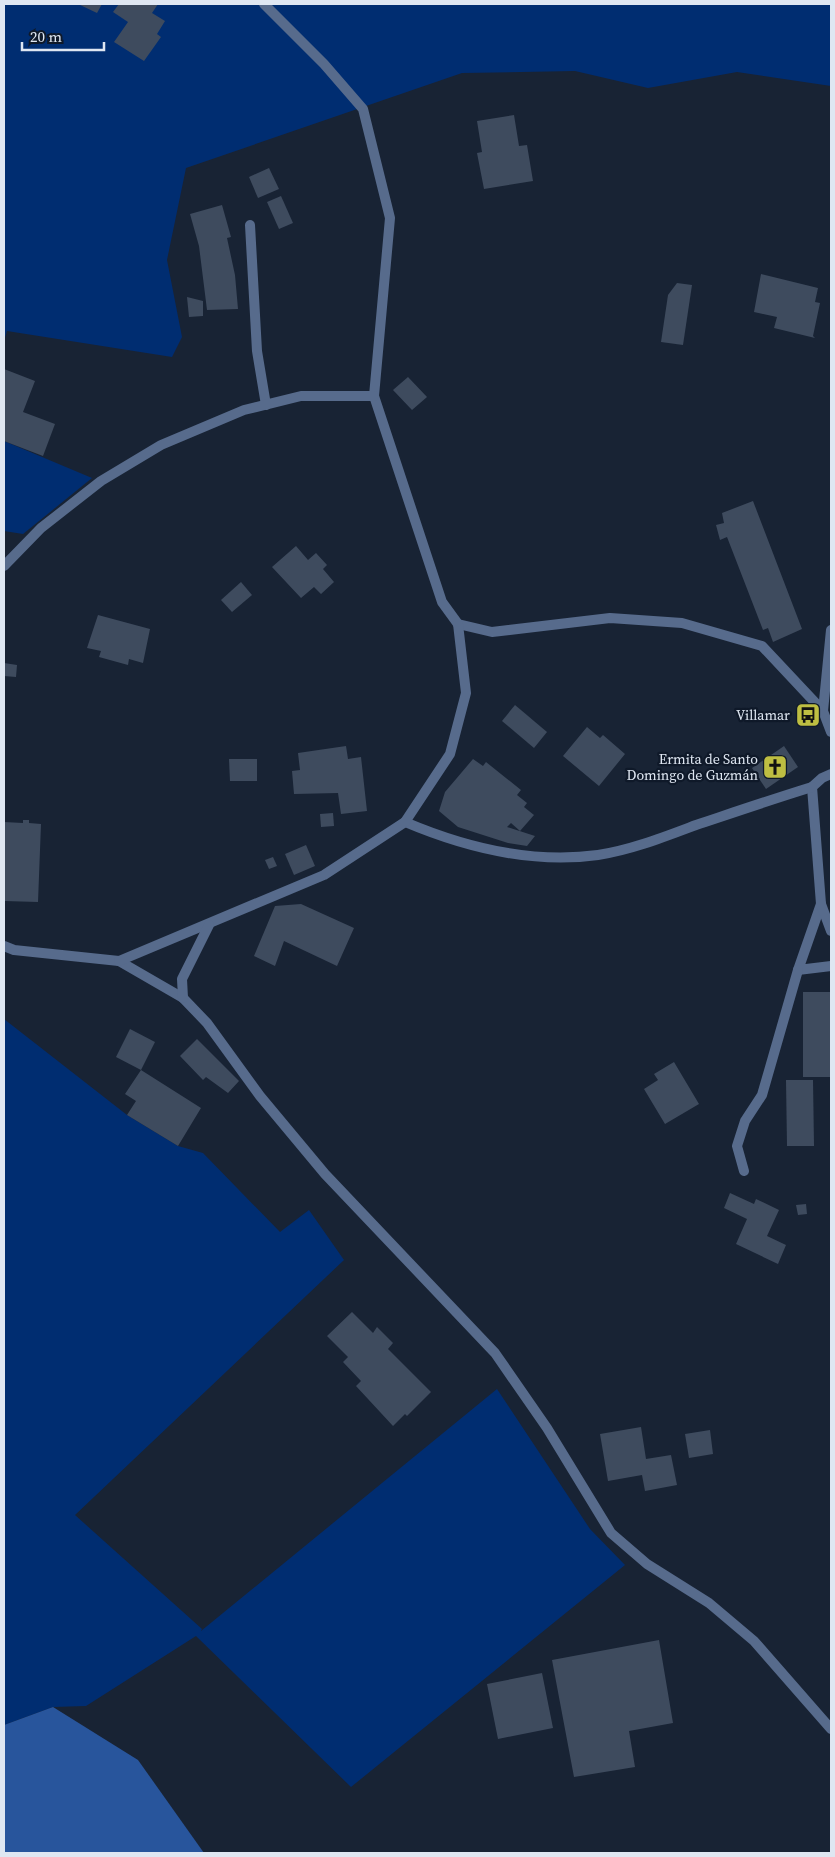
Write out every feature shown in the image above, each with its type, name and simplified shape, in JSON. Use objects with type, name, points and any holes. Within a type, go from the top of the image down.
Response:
[{"type":"street","points":[[119,961],[209,925],[324,875],[405,822],[450,754],[466,693],[458,624],[442,602],[374,396],[390,218],[363,109],[324,64],[264,4]]},
{"type":"street","points":[[250,224],[257,351],[266,405]]},
{"type":"street","points":[[4,566],[41,528],[102,481],[161,445],[244,410],[301,396],[374,396]]},
{"type":"street","points":[[458,624],[492,632],[610,618],[682,623],[762,646],[823,710],[831,732]]},
{"type":"street","points":[[823,710],[831,649],[831,630]]},
{"type":"street","points":[[405,822],[435,835],[499,852],[548,857],[598,855],[653,841],[812,787],[822,778],[831,774]]},
{"type":"street","points":[[812,787],[821,904],[831,931]]},
{"type":"street","points":[[744,1171],[737,1146],[745,1121],[762,1095],[798,970],[821,904]]},
{"type":"street","points":[[183,998],[182,979],[209,925]]},
{"type":"street","points":[[4,946],[14,950],[119,961],[183,998],[207,1023],[260,1096],[325,1174],[496,1354],[547,1428],[611,1532],[648,1564],[709,1603],[754,1641],[831,1729]]},
{"type":"street","points":[[798,970],[831,966]]},
{"type":"shaded area","points":[[4,4],[831,4],[831,86],[737,72],[648,88],[575,71],[462,73],[186,168],[167,260],[182,337],[172,357],[7,331],[4,341]]},
{"type":"shaded area","points":[[4,441],[92,478],[23,534],[4,531]]},
{"type":"shaded area","points":[[4,1019],[127,1115],[178,1146],[203,1153],[280,1232],[309,1210],[344,1260],[75,1515],[202,1629],[201,1631],[497,1389],[590,1529],[625,1565],[351,1787],[196,1636],[86,1706],[53,1707],[4,1725]]},
{"type":"shaded area","points":[[53,1707],[138,1760],[204,1853],[4,1853],[4,1725]]},
{"type":"building","points":[[78,4],[102,4],[97,13]]},
{"type":"building","points":[[119,4],[158,4],[152,13],[165,21],[157,34],[161,37],[144,61],[114,42],[128,22],[113,12]]},
{"type":"building","points":[[514,115],[519,146],[527,145],[533,181],[484,189],[477,153],[482,152],[477,121]]},
{"type":"building","points":[[269,168],[279,189],[258,198],[249,177]]},
{"type":"building","points":[[281,196],[293,223],[279,229],[267,202]]},
{"type":"building","points":[[222,205],[231,237],[227,238],[235,275],[238,309],[207,310],[199,246],[190,214]]},
{"type":"building","points":[[761,274],[818,288],[815,302],[820,303],[813,336],[815,338],[774,328],[777,317],[754,312]]},
{"type":"building","points":[[677,283],[692,285],[683,345],[661,342],[668,295]]},
{"type":"building","points":[[187,297],[203,301],[203,316],[189,317]]},
{"type":"building","points":[[4,369],[35,381],[23,412],[55,424],[43,456],[4,441]]},
{"type":"building","points":[[408,377],[427,397],[412,410],[393,390]]},
{"type":"building","points":[[753,501],[802,629],[773,642],[768,628],[763,630],[727,537],[720,540],[716,525],[724,523],[722,513]]},
{"type":"building","points":[[296,546],[308,560],[316,553],[327,565],[323,569],[334,582],[321,594],[314,587],[301,598],[272,567]]},
{"type":"building","points":[[241,582],[252,595],[232,612],[221,600]]},
{"type":"building","points":[[98,615],[150,629],[143,663],[129,659],[128,665],[99,657],[101,651],[87,648]]},
{"type":"building","points":[[4,663],[17,665],[16,677],[4,676]]},
{"type":"building","points":[[515,705],[547,732],[534,748],[502,721]]},
{"type":"building","points":[[587,727],[600,738],[603,735],[625,754],[599,786],[563,756]]},
{"type":"building","points":[[346,746],[348,759],[361,757],[367,811],[341,814],[338,793],[294,794],[292,771],[300,770],[298,753]]},
{"type":"building","name":"Ermita de Santo Domingo de Guzmán","points":[[784,746],[798,767],[766,789],[752,768]]},
{"type":"building","points":[[229,759],[257,759],[257,781],[230,781]]},
{"type":"building","points":[[473,759],[483,766],[486,762],[521,790],[517,795],[527,803],[524,807],[534,815],[520,831],[511,823],[507,827],[535,836],[527,846],[508,843],[458,827],[439,811],[445,792]]},
{"type":"building","points":[[333,813],[334,826],[321,827],[320,814]]},
{"type":"building","points":[[23,820],[29,820],[29,823],[41,824],[38,902],[4,901],[4,822],[23,823]]},
{"type":"building","points":[[306,845],[315,866],[294,875],[285,854]]},
{"type":"building","points":[[273,857],[277,866],[269,869],[265,860]]},
{"type":"building","points":[[301,904],[354,928],[337,966],[284,941],[275,966],[254,956],[275,906]]},
{"type":"building","points":[[803,992],[831,992],[831,1077],[803,1077]]},
{"type":"building","points":[[130,1029],[155,1042],[141,1070],[116,1057]]},
{"type":"building","points":[[197,1039],[239,1081],[228,1093],[206,1077],[203,1080],[180,1056]]},
{"type":"building","points":[[674,1062],[699,1104],[665,1124],[644,1089],[658,1080],[654,1074]]},
{"type":"building","points":[[141,1070],[201,1108],[178,1146],[127,1115],[136,1101],[125,1094]]},
{"type":"building","points":[[786,1080],[813,1080],[814,1146],[787,1146]]},
{"type":"building","points":[[730,1193],[754,1204],[756,1199],[779,1210],[767,1236],[786,1245],[778,1264],[736,1244],[747,1219],[724,1208]]},
{"type":"building","points":[[806,1204],[807,1214],[798,1215],[796,1205]]},
{"type":"building","points":[[352,1312],[373,1333],[377,1327],[393,1343],[388,1349],[431,1392],[407,1416],[405,1414],[393,1426],[356,1386],[361,1381],[343,1362],[348,1357],[327,1336]]},
{"type":"building","points":[[641,1427],[646,1459],[671,1455],[677,1485],[645,1491],[642,1475],[608,1481],[600,1434]]},
{"type":"building","points":[[710,1430],[713,1454],[689,1458],[685,1434]]},
{"type":"building","points":[[659,1640],[673,1723],[629,1731],[635,1767],[574,1777],[552,1660]]},
{"type":"building","points":[[542,1673],[553,1728],[498,1739],[487,1684]]},
{"type":"place","name":"Villamar","points":[[808,715]]},
{"type":"place","name":"Ermita de Santo Domingo de Guzmán","points":[[775,767]]}]
